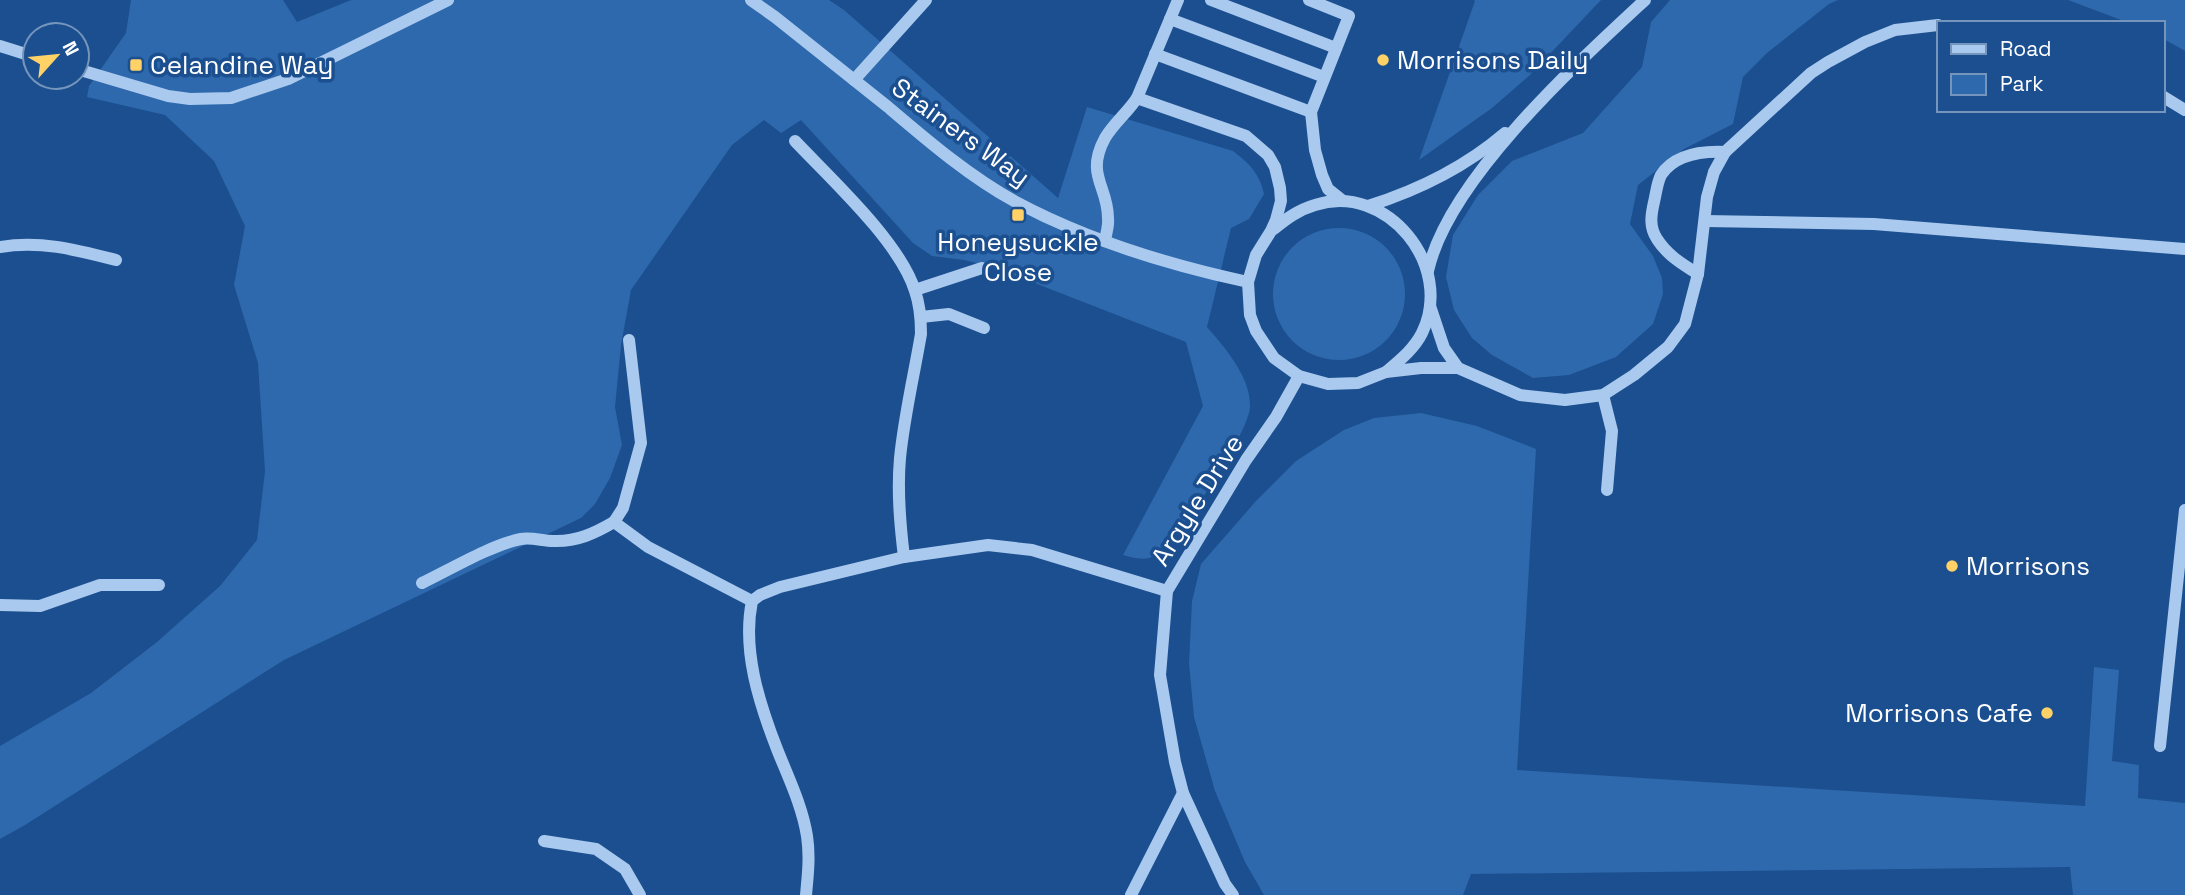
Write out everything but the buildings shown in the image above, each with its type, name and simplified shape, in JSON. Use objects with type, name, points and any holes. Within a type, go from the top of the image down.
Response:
[{"type":"street","points":[[91,73],[168,96],[190,99],[231,98],[288,79],[448,0]]},
{"type":"street","name":"Stainers Way","points":[[751,0],[964,169],[1014,201],[1060,224],[1105,241],[1248,282]]},
{"type":"street","points":[[854,80],[926,0]]},
{"type":"street","points":[[1105,241],[1109,219],[1097,177],[1098,159],[1105,138],[1137,99],[1178,0]]},
{"type":"street","points":[[1211,0],[1336,48]]},
{"type":"street","points":[[1309,0],[1349,16],[1311,112],[1315,150],[1322,175],[1328,189],[1343,201]]},
{"type":"street","points":[[1368,206],[1433,181],[1481,154],[1552,90],[1644,0]]},
{"type":"street","points":[[1170,19],[1324,77]]},
{"type":"street","points":[[1137,99],[1246,136],[1265,150],[1275,167],[1280,188],[1279,208],[1271,231],[1256,255],[1248,282],[1249,307],[1256,331],[1274,358],[1299,376],[1328,384],[1358,383],[1386,372],[1458,368],[1520,395],[1565,400],[1603,395],[1634,375],[1676,337],[1685,324],[1698,274],[1707,197],[1714,172],[1725,152],[1811,73],[1828,62],[1865,42],[1895,30],[1937,24]]},
{"type":"street","points":[[0,46],[21,53]]},
{"type":"street","points":[[1155,54],[1311,112]]},
{"type":"street","points":[[1428,271],[1440,236],[1466,190],[1552,90]]},
{"type":"street","points":[[2164,97],[2185,110]]},
{"type":"street","points":[[795,141],[876,228],[907,273],[915,290],[921,317],[921,334],[900,457],[899,517],[904,557]]},
{"type":"street","points":[[1698,274],[1676,261],[1665,250],[1653,231],[1651,216],[1659,181],[1669,167],[1693,154],[1725,152]]},
{"type":"street","points":[[1271,231],[1292,214],[1317,204],[1343,201],[1368,206],[1395,220],[1415,243],[1428,271],[1430,306],[1444,348],[1458,368]]},
{"type":"street","points":[[1705,220],[1874,224],[2185,249]]},
{"type":"street","points":[[0,247],[22,243],[62,247],[116,260]]},
{"type":"street","points":[[915,290],[982,268]]},
{"type":"street","points":[[1386,372],[1407,355],[1422,332],[1430,306]]},
{"type":"street","points":[[921,317],[950,314],[984,328]]},
{"type":"street","points":[[422,583],[484,553],[523,538],[554,541],[590,535],[614,522],[623,508],[641,443],[629,340]]},
{"type":"street","name":"Argyle Drive","points":[[1233,895],[1225,884],[1184,793],[1160,675],[1167,591],[1299,376]]},
{"type":"street","points":[[1603,395],[1612,431],[1607,490]]},
{"type":"street","points":[[2160,746],[2185,510]]},
{"type":"street","points":[[614,522],[648,547],[752,601]]},
{"type":"street","points":[[806,895],[810,860],[807,833],[799,804],[772,735],[754,673],[748,630],[752,601],[780,587],[904,557],[961,547],[1011,546],[1032,550],[1167,591]]},
{"type":"street","points":[[0,605],[40,606],[100,585],[159,584]]},
{"type":"street","points":[[1131,895],[1184,793]]},
{"type":"street","points":[[544,841],[596,849],[625,869],[640,895]]},
{"type":"green space","points":[[131,0],[283,0],[297,22],[351,0],[829,0],[844,10],[1058,198],[1087,107],[1233,151],[1244,160],[1260,181],[1264,194],[1249,219],[1231,228],[1207,327],[1242,374],[1250,407],[1246,421],[1224,464],[1175,535],[1149,558],[1123,555],[1203,406],[1186,342],[996,268],[932,256],[913,243],[801,120],[781,133],[764,120],[732,145],[631,290],[621,345],[615,407],[622,445],[610,478],[595,504],[581,518],[284,660],[0,839],[0,746],[91,693],[157,642],[220,586],[257,540],[265,471],[258,363],[234,285],[245,226],[214,161],[165,115],[87,97],[88,91],[91,91],[91,83],[126,33]]},
{"type":"green space","points":[[1473,0],[1601,0],[1529,76],[1492,108],[1419,160],[1475,1]]},
{"type":"green space","points":[[1670,0],[1838,0],[1829,4],[1767,53],[1743,77],[1733,124],[1684,149],[1638,185],[1630,224],[1653,256],[1662,278],[1663,294],[1653,324],[1616,357],[1569,375],[1533,378],[1492,355],[1472,338],[1454,310],[1446,277],[1453,235],[1478,195],[1512,161],[1583,133],[1642,67],[1651,22]]},
{"type":"green space","points":[[2068,0],[2185,0],[2185,51],[2164,39],[2164,21],[2124,21]]},
{"type":"green space","points":[[1339,228],[1364,233],[1386,247],[1400,269],[1405,294],[1400,319],[1386,341],[1364,355],[1339,360],[1314,355],[1292,341],[1278,319],[1273,294],[1278,269],[1292,247],[1314,233]]},
{"type":"green space","points":[[1421,413],[1477,426],[1536,449],[1517,770],[2085,806],[2094,667],[2119,670],[2112,761],[2139,765],[2138,798],[2185,803],[2185,895],[2073,895],[2070,867],[1471,874],[1463,895],[1264,895],[1245,862],[1215,791],[1194,717],[1189,663],[1192,601],[1201,564],[1256,501],[1296,461],[1344,430],[1374,418]]},
{"type":"place","name":"Morrisons Daily","points":[[1383,60]]},
{"type":"place","name":"Celandine Way","points":[[136,65]]},
{"type":"place","name":"Honeysuckle Close","points":[[1018,215]]},
{"type":"place","name":"Morrisons","points":[[1952,566]]},
{"type":"place","name":"Morrisons Cafe","points":[[2047,713]]}]
